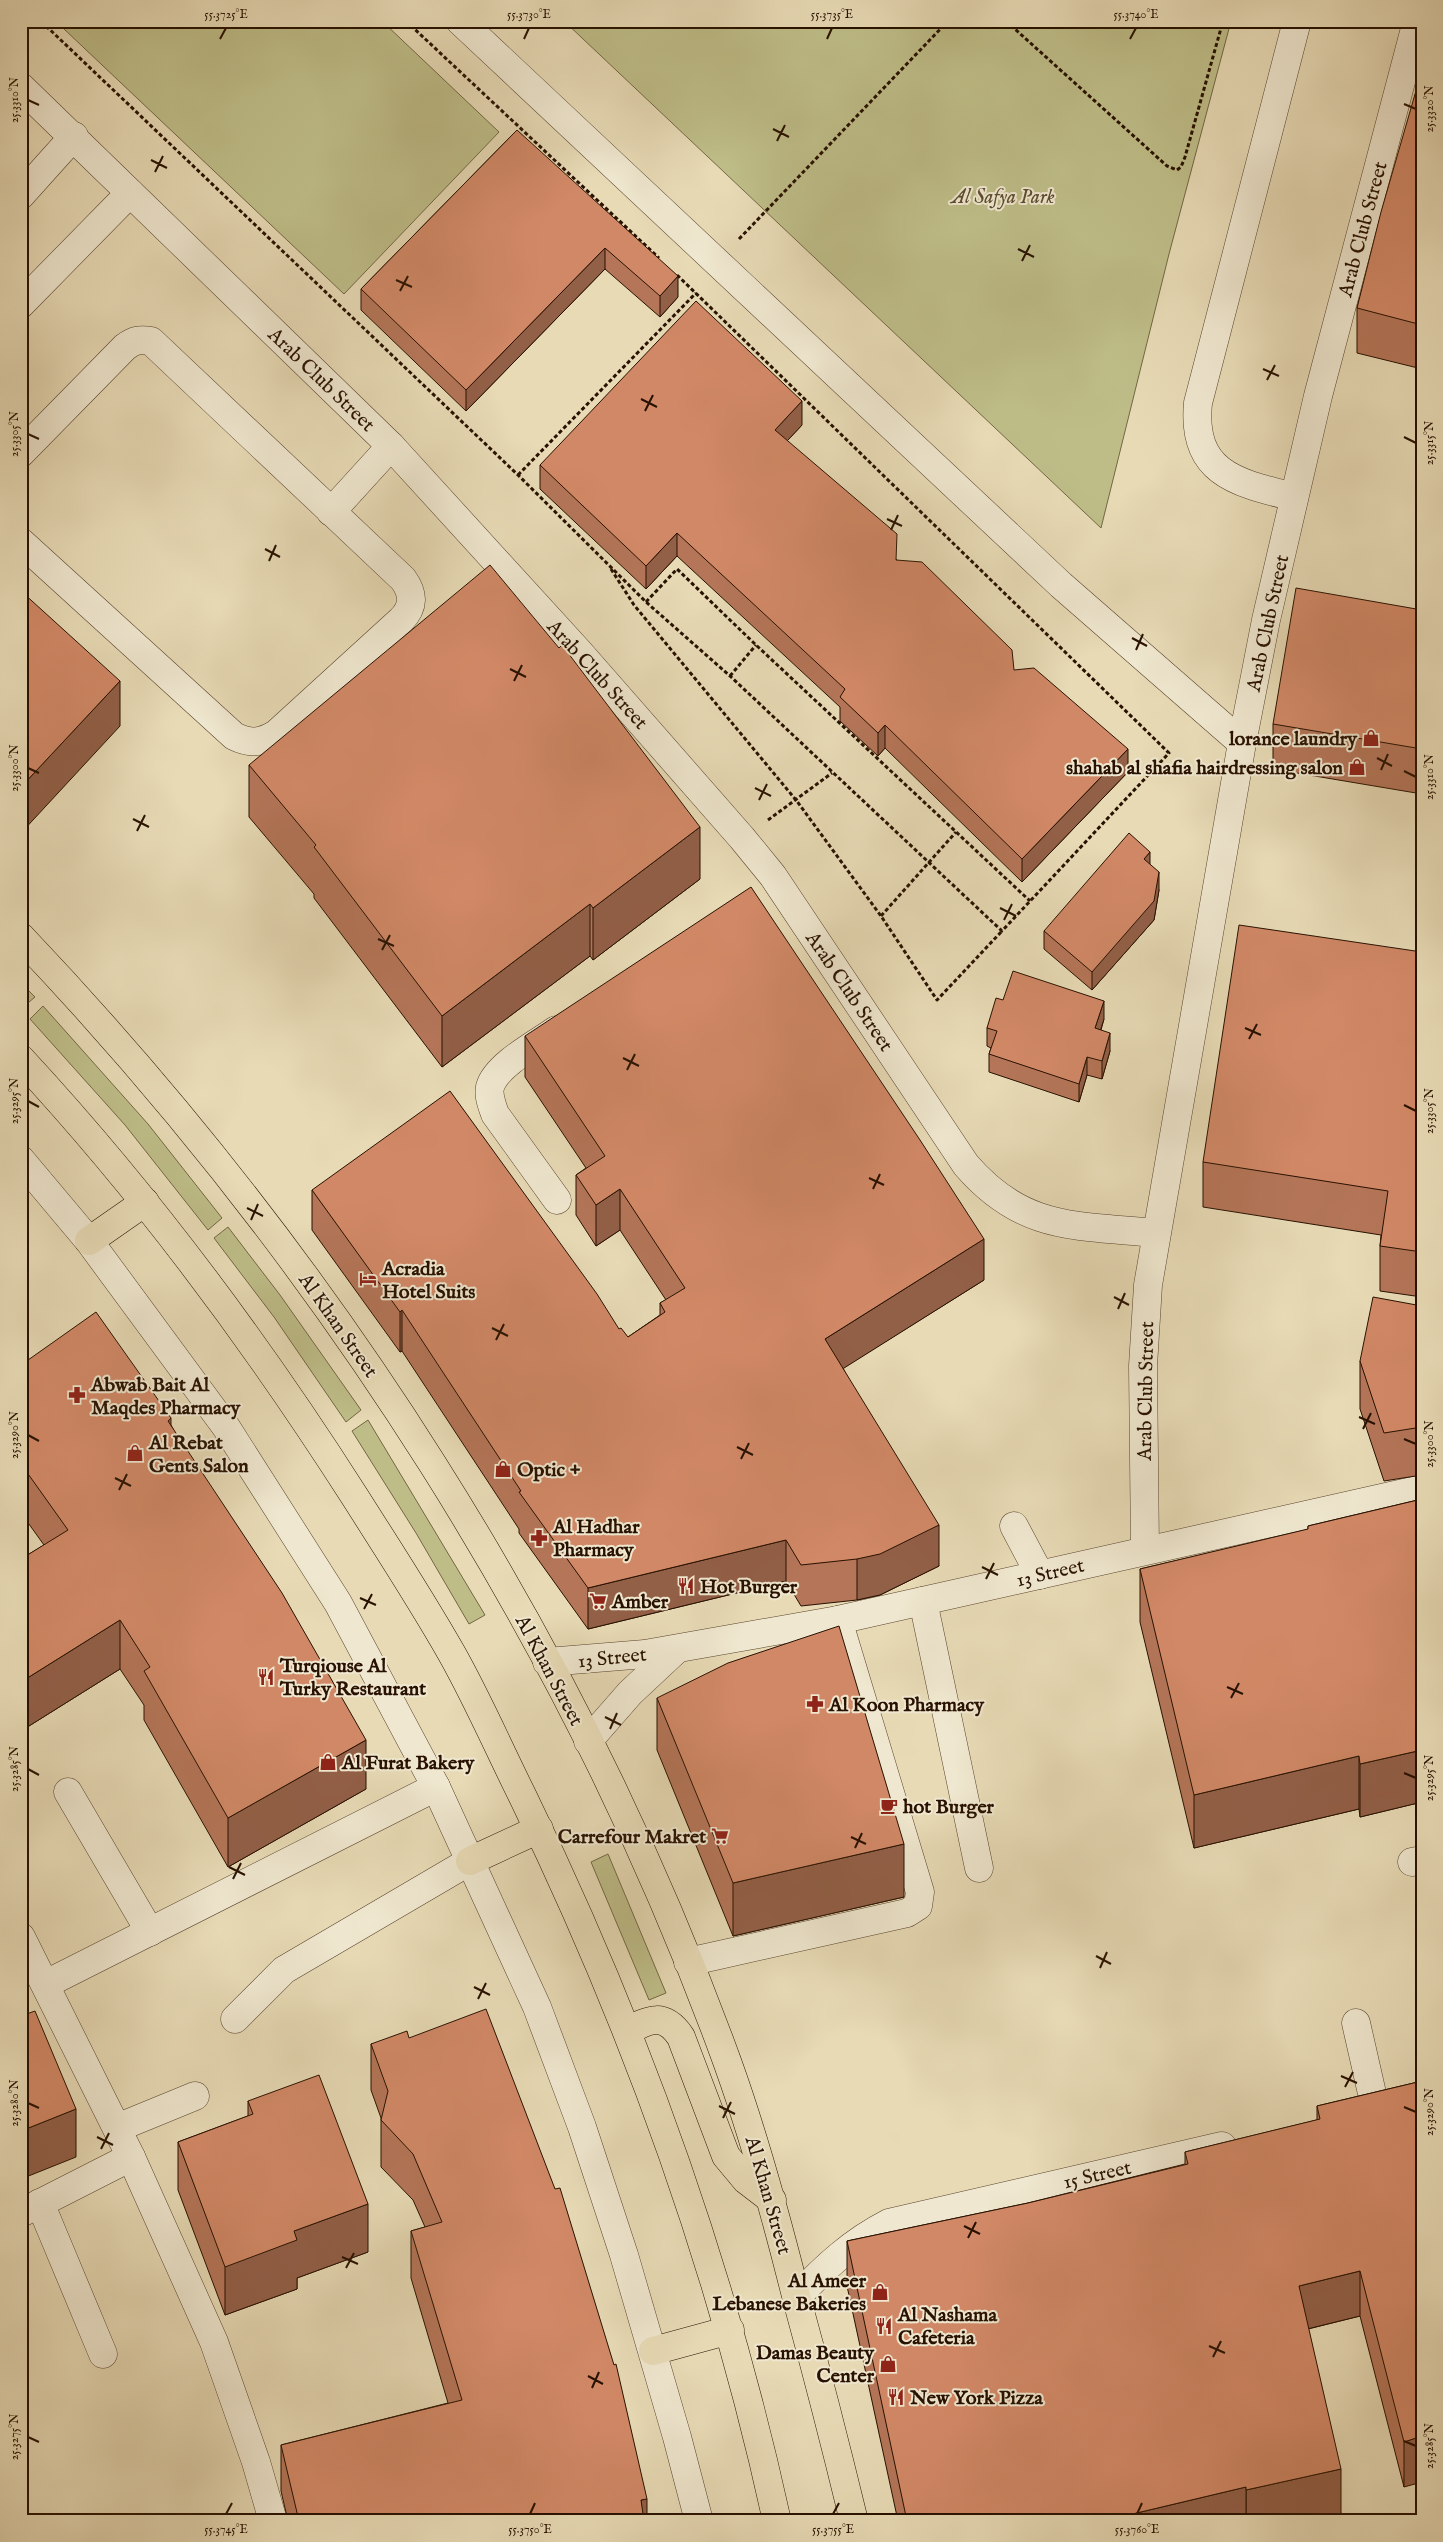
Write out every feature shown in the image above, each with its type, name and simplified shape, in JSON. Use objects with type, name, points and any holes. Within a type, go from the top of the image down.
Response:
[{"type":"main road","name":"Al Khan Street","points":[[21,937],[108,1031],[165,1098],[291,1257],[408,1424],[513,1599],[547,1662],[588,1741],[650,1873],[688,1962],[727,2062],[772,2200],[854,2521]]},
{"type":"main road","points":[[21,1059],[145,1202],[242,1327],[306,1421],[399,1566],[452,1655],[539,1829],[583,1925],[627,2031],[690,2203],[730,2330],[777,2521]]},
{"type":"main road","points":[[89,1241],[145,1202]]},
{"type":"main road","points":[[470,1861],[539,1829]]},
{"type":"main road","points":[[627,2031],[655,2019],[666,2022],[675,2028],[682,2037],[726,2156],[746,2180],[772,2200]]},
{"type":"main road","points":[[652,2351],[730,2330]]},
{"type":"street","points":[[460,21],[1061,585],[1242,743]]},
{"type":"street","points":[[1294,497],[1246,485],[1223,473],[1206,454],[1199,438],[1196,421],[1202,384],[1297,21]]},
{"type":"street","name":"Arab Club Street","points":[[1145,1550],[1143,1366],[1148,1285],[1242,743],[1294,497],[1320,387],[1417,21]]},
{"type":"street","name":"Arab Club Street","points":[[21,87],[74,136],[390,446],[586,659],[773,876],[966,1165],[980,1181],[995,1196],[1013,1207],[1052,1222],[1156,1233]]},
{"type":"street","points":[[21,195],[74,136]]},
{"type":"street","points":[[21,304],[130,193]]},
{"type":"street","points":[[21,453],[124,347],[132,341],[142,339],[151,341],[403,579],[412,596],[411,605],[408,613],[276,734],[260,742],[251,742],[234,736],[21,542]]},
{"type":"street","points":[[331,512],[390,446]]},
{"type":"street","points":[[749,893],[773,876]]},
{"type":"street","points":[[556,1200],[495,1114],[490,1101],[490,1088],[494,1077],[503,1068],[574,1017]]},
{"type":"street","points":[[21,1160],[89,1241],[226,1427],[338,1603],[436,1787],[536,2007],[582,2127],[624,2254],[699,2521]]},
{"type":"street","name":"13 Street","points":[[547,1662],[613,1658],[677,1649],[838,1620],[1422,1489]]},
{"type":"street","points":[[1014,1526],[1040,1575]]},
{"type":"street","points":[[923,1601],[979,1868]]},
{"type":"street","points":[[688,1962],[907,1913],[918,1906],[920,1892],[838,1620]]},
{"type":"street","name":"13 Street","points":[[588,1741],[630,1693],[677,1649]]},
{"type":"street","points":[[46,1984],[436,1787]]},
{"type":"street","points":[[68,1792],[150,1932]]},
{"type":"street","points":[[235,2019],[284,1970],[470,1861]]},
{"type":"street","points":[[24,1951],[46,1984],[117,2128],[214,2342],[256,2462],[273,2521]]},
{"type":"street","points":[[1356,2023],[1376,2111]]},
{"type":"street","points":[[117,2128],[194,2096]]},
{"type":"street","points":[[1347,2118],[1403,2104]]},
{"type":"street","name":"15 Street","points":[[797,2297],[831,2261],[867,2234],[889,2223],[1250,2139]]},
{"type":"street","points":[[103,2354],[31,2208],[131,2158]]},
{"type":"path","points":[[48,21],[45,25],[518,474],[646,602],[730,676],[1002,931]]},
{"type":"path","points":[[406,21],[660,259]]},
{"type":"path","points":[[716,262],[948,21]]},
{"type":"path","points":[[1006,21],[1167,166],[1177,170],[1181,167],[1185,157],[1223,21]]},
{"type":"path","points":[[609,566],[634,605],[796,800],[881,916],[937,1000],[1169,753],[674,273]]},
{"type":"path","points":[[518,474],[696,293]]},
{"type":"path","points":[[646,602],[677,569],[1030,900]]},
{"type":"path","points":[[730,676],[756,645]]},
{"type":"path","points":[[742,838],[832,773]]},
{"type":"path","points":[[881,916],[956,832]]},
{"type":"green space","points":[[71,21],[382,21],[499,132],[344,294],[64,29]]},
{"type":"green space","name":"Al Safya Park","points":[[564,21],[1231,21],[1169,254],[1101,528]]},
{"type":"green space","points":[[21,983],[35,997],[22,1008],[21,1008]]},
{"type":"green space","points":[[43,1006],[148,1124],[222,1218],[208,1230],[125,1125],[30,1019]]},
{"type":"green space","points":[[228,1227],[280,1295],[361,1410],[346,1422],[274,1317],[214,1238]]},
{"type":"green space","points":[[368,1420],[485,1615],[469,1624],[416,1533],[352,1431]]},
{"type":"green space","points":[[608,1854],[666,1993],[649,2000],[591,1862]]},
{"type":"building","points":[[1422,70],[1422,325],[1357,308],[1381,212]]},
{"type":"building","points":[[517,130],[678,276],[660,296],[605,248],[466,390],[361,289]]},
{"type":"building","points":[[696,301],[802,401],[775,430],[897,534],[896,560],[922,562],[1012,650],[1014,670],[1034,668],[1128,749],[1022,859],[885,725],[878,733],[840,697],[845,689],[677,533],[646,566],[540,465]]},
{"type":"building","points":[[490,565],[559,648],[562,645],[700,827],[593,908],[590,904],[442,1016],[314,847],[316,845],[249,765]]},
{"type":"building","points":[[1296,588],[1422,610],[1422,749],[1273,724]]},
{"type":"building","points":[[21,591],[120,681],[21,787]]},
{"type":"building","points":[[1129,833],[1150,852],[1144,859],[1159,872],[1154,901],[1092,972],[1044,931]]},
{"type":"building","points":[[751,887],[984,1239],[825,1339],[939,1525],[880,1554],[857,1559],[801,1565],[786,1540],[588,1588],[519,1492],[521,1491],[402,1310],[400,1312],[312,1190],[450,1091],[597,1294],[619,1329],[621,1328],[628,1337],[665,1312],[660,1303],[685,1288],[620,1189],[596,1205],[576,1175],[605,1156],[525,1036]]},
{"type":"building","points":[[1239,925],[1422,952],[1422,1252],[1380,1246],[1388,1191],[1203,1162]]},
{"type":"building","points":[[1013,971],[1104,1001],[1095,1028],[1110,1033],[1102,1061],[1087,1057],[1079,1084],[989,1054],[997,1031],[987,1028],[996,998],[1003,1000]]},
{"type":"building","points":[[1373,1297],[1422,1306],[1422,1427],[1384,1433],[1360,1361]]},
{"type":"building","points":[[96,1312],[171,1418],[168,1421],[282,1593],[366,1740],[228,1818],[144,1671],[150,1667],[120,1620],[21,1682],[21,1559],[68,1530],[21,1464],[21,1365]]},
{"type":"building","points":[[1422,1499],[1422,1750],[1360,1764],[1359,1756],[1194,1795],[1140,1569],[1308,1529],[1308,1526]]},
{"type":"building","points":[[839,1626],[904,1844],[733,1883],[657,1698],[728,1663]]},
{"type":"building","points":[[486,2009],[555,2189],[560,2188],[614,2365],[616,2364],[647,2499],[641,2500],[644,2521],[299,2521],[281,2445],[462,2400],[411,2231],[442,2222],[413,2154],[381,2120],[388,2091],[371,2044],[407,2031],[409,2038]]},
{"type":"building","points":[[35,2011],[76,2109],[21,2131],[21,2016]]},
{"type":"building","points":[[319,2075],[368,2204],[294,2231],[297,2240],[225,2267],[178,2142],[253,2114],[248,2101]]},
{"type":"building","points":[[1422,2081],[1422,2436],[1404,2442],[1360,2271],[1299,2286],[1341,2469],[1246,2490],[1246,2487],[1103,2521],[1085,2521],[1084,2514],[1052,2521],[907,2521],[847,2241],[1028,2203],[1188,2164],[1185,2152],[1320,2119],[1317,2106]]},
{"type":"place","name":"lorance laundry","points":[[1371,738]]},
{"type":"place","name":"shahab al shafia hairdressing salon","points":[[1357,767]]},
{"type":"place","name":"Acradia Hotel Suits","points":[[368,1279]]},
{"type":"place","name":"Abwab Bait Al Maqdes Pharmacy","points":[[77,1395]]},
{"type":"place","name":"Al Rebat Gents Salon","points":[[135,1453]]},
{"type":"place","name":"Optic +","points":[[503,1469]]},
{"type":"place","name":"Al Hadhar Pharmacy","points":[[539,1538]]},
{"type":"place","name":"Hot Burger","points":[[686,1586]]},
{"type":"place","name":"Amber","points":[[598,1601]]},
{"type":"place","name":"Turqiouse Al Turky Restaurant","points":[[266,1677]]},
{"type":"place","name":"Al Koon Pharmacy","points":[[815,1704]]},
{"type":"place","name":"Al Furat Bakery","points":[[328,1762]]},
{"type":"place","name":"hot Burger","points":[[889,1806]]},
{"type":"place","name":"Carrefour Makret","points":[[720,1836]]},
{"type":"place","name":"Al Ameer Lebanese Bakeries","points":[[880,2292]]},
{"type":"place","name":"Al Nashama Cafeteria","points":[[884,2326]]},
{"type":"place","name":"Damas Beauty Center","points":[[888,2364]]},
{"type":"place","name":"New York Pizza","points":[[896,2397]]}]
